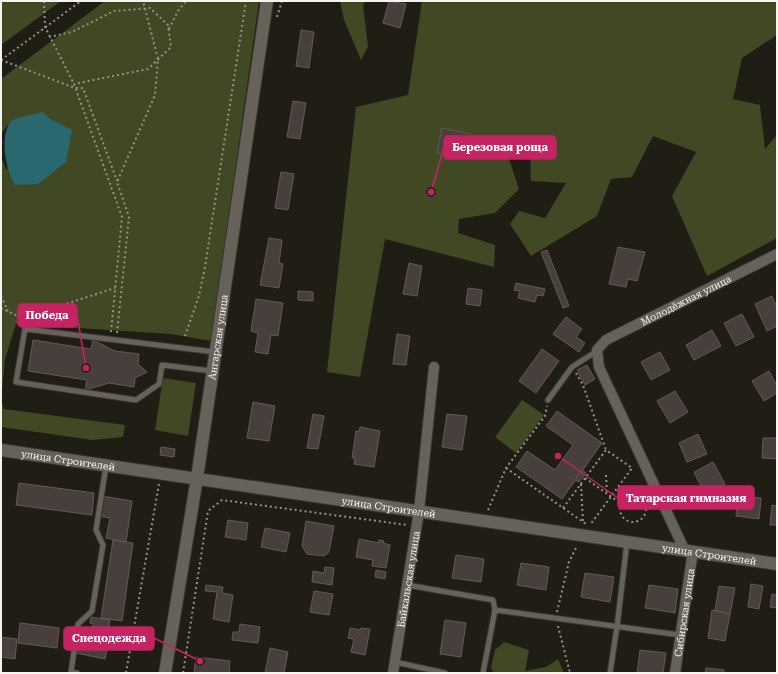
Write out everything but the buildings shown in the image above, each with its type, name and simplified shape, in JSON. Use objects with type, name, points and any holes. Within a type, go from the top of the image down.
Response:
[{"type":"street","name":"Ангарская улица","points":[[165,673],[197,478],[267,1]]},
{"type":"street","name":"Молодёжная улица","points":[[597,350],[606,340],[777,254]]},
{"type":"street","points":[[597,350],[600,367],[689,551]]},
{"type":"street","name":"Байкальская улица","points":[[393,673],[417,526],[434,367]]},
{"type":"street","name":"улица Строителей","points":[[1,450],[484,521],[586,531],[627,542],[777,564]]},
{"type":"street","name":"Сибирская улица","points":[[675,673],[689,551]]},
{"type":"lane","points":[[212,372],[162,365],[159,384],[136,400],[16,382],[25,329],[215,352]]},
{"type":"lane","points":[[548,400],[572,367],[597,350]]},
{"type":"lane","points":[[77,673],[69,672],[78,624],[92,611],[102,545],[96,530],[106,465]]},
{"type":"lane","points":[[610,673],[618,627],[627,542]]},
{"type":"lane","points":[[407,585],[494,600],[495,610],[483,673]]},
{"type":"lane","points":[[495,610],[680,635]]},
{"type":"lane","points":[[395,662],[445,673]]},
{"type":"path","points":[[44,1],[45,27],[74,84],[122,217],[110,339]]},
{"type":"path","points":[[1,60],[81,1]]},
{"type":"path","points":[[117,182],[155,95],[158,59],[142,1]]},
{"type":"path","points":[[168,30],[178,11],[186,1]]},
{"type":"path","points":[[184,336],[199,296],[205,267],[246,1]]},
{"type":"path","points":[[49,37],[72,32],[114,11],[150,8],[168,25],[171,47],[148,69],[74,84]]},
{"type":"path","points":[[1,60],[75,88],[83,88],[129,217],[116,340]]},
{"type":"path","points":[[1,308],[22,318],[114,288]]},
{"type":"path","points":[[1,296],[9,312]]},
{"type":"path","points":[[570,673],[556,618],[569,562],[586,531],[632,468],[606,450],[583,385],[572,367]]},
{"type":"path","points":[[484,521],[506,468],[545,416],[548,400]]},
{"type":"path","points":[[562,508],[606,450]]},
{"type":"path","points":[[506,468],[583,522]]},
{"type":"path","points":[[126,673],[161,473]]},
{"type":"path","points":[[606,475],[607,494]]},
{"type":"path","points":[[585,478],[620,503]]},
{"type":"path","points":[[581,483],[583,522],[586,531]]},
{"type":"path","points":[[635,496],[643,500],[646,509],[645,513],[643,517],[636,522],[628,522],[621,516],[620,503],[626,497],[635,496]]},
{"type":"path","points":[[183,673],[208,511],[222,500],[417,526]]},
{"type":"green space","points":[[1,1],[61,1],[1,45]]},
{"type":"green space","points":[[105,1],[259,1],[211,341],[171,334],[16,324],[5,359],[1,399],[1,157],[7,171],[11,121],[1,134],[1,79]]},
{"type":"green space","points":[[340,1],[365,1],[363,6],[368,46],[361,60],[344,20]]},
{"type":"green space","points":[[422,1],[777,1],[777,35],[742,58],[733,99],[760,105],[765,149],[777,135],[777,238],[707,276],[672,196],[696,152],[653,136],[632,177],[611,179],[597,216],[531,256],[510,224],[519,211],[545,218],[566,183],[531,181],[530,149],[507,153],[519,189],[495,213],[459,219],[458,233],[495,245],[494,267],[385,239],[360,377],[327,372],[356,107],[408,95]]},
{"type":"green space","points":[[163,378],[196,383],[188,436],[155,430]]},
{"type":"green space","points":[[522,400],[544,415],[516,453],[495,437]]},
{"type":"green space","points":[[1,401],[4,409],[125,425],[123,437],[93,440],[1,427]]},
{"type":"green space","points":[[504,642],[529,650],[525,671],[546,667],[558,659],[564,673],[494,673],[491,668],[495,650]]},
{"type":"water","points":[[43,112],[50,119],[72,130],[66,162],[38,184],[15,185],[6,161],[5,136],[7,129],[10,122],[13,120]]},
{"type":"place","name":"Березовая роща","points":[[431,192]]},
{"type":"place","name":"Победа","points":[[86,368]]},
{"type":"place","name":"Татарская гимназия","points":[[558,456]]},
{"type":"place","name":"Спецодежда","points":[[200,661]]}]
